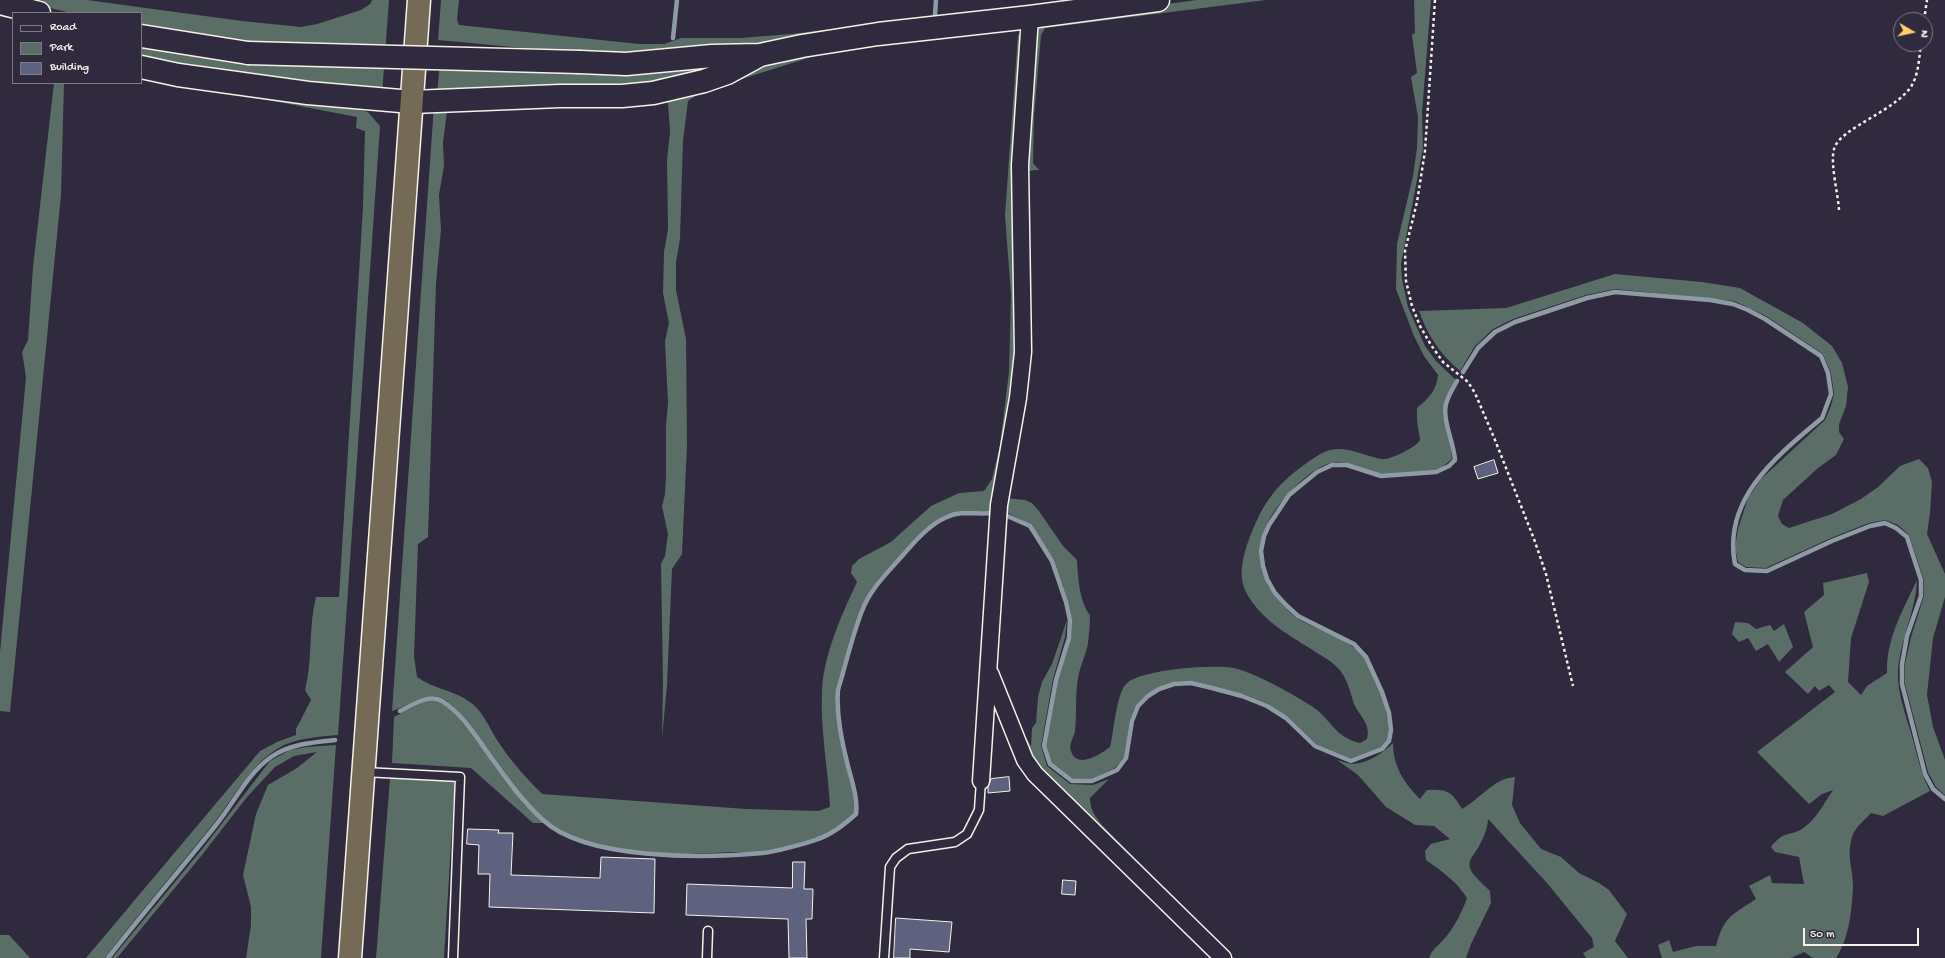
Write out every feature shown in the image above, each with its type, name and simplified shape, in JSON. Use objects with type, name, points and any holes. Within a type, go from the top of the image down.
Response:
[{"type":"highway","points":[[350,958],[419,0]]},
{"type":"street","points":[[142,36],[248,53],[626,64],[712,56],[760,55],[802,46],[878,34],[1030,17],[1158,0]]},
{"type":"street","points":[[0,3],[30,12]]},
{"type":"street","points":[[981,781],[1000,505],[1018,398],[1023,352],[1020,165],[1030,17]]},
{"type":"street","points":[[142,67],[178,75],[308,93],[412,102],[560,96],[622,96],[653,93],[704,81],[727,73],[760,55]]},
{"type":"street","points":[[988,670],[1025,760],[1035,774],[1223,958]]},
{"type":"lane","points":[[363,772],[460,777],[453,958]]},
{"type":"lane","points":[[884,958],[890,867],[896,858],[908,849],[955,842],[967,834],[979,810],[981,781]]},
{"type":"lane","points":[[707,958],[708,931]]},
{"type":"path","points":[[1435,0],[1425,151],[1417,202],[1405,251],[1406,281],[1412,306],[1420,326],[1443,362],[1468,382],[1475,393],[1495,440],[1534,539],[1546,574],[1573,686]]},
{"type":"path","points":[[1925,12],[1926,0]]},
{"type":"path","points":[[1839,210],[1834,148],[1842,137],[1900,99],[1913,84],[1920,52]]},
{"type":"green space","points":[[17,0],[87,0],[242,21],[301,27],[317,24],[361,10],[370,4],[372,0],[389,0],[382,95],[142,63],[142,12],[67,12]]},
{"type":"green space","points":[[441,0],[459,0],[457,20],[459,25],[639,44],[664,44],[681,38],[740,38],[791,34],[1070,0],[1104,0],[798,43],[609,56],[438,40]]},
{"type":"green space","points":[[1197,0],[1266,0],[1045,28],[1041,35],[1034,117],[1033,163],[1039,170],[1024,171],[1034,35],[1043,22],[1051,19]]},
{"type":"green space","points":[[1414,0],[1431,0],[1422,112],[1423,148],[1401,264],[1402,279],[1408,307],[1425,346],[1436,361],[1456,380],[1449,393],[1443,412],[1449,436],[1452,459],[1441,468],[1435,470],[1394,474],[1375,473],[1350,464],[1338,462],[1331,463],[1315,470],[1287,495],[1276,509],[1264,532],[1260,555],[1261,566],[1271,589],[1288,610],[1298,619],[1346,642],[1358,650],[1364,657],[1374,676],[1387,713],[1389,735],[1386,742],[1375,751],[1352,759],[1316,744],[1287,716],[1268,704],[1243,694],[1192,681],[1174,682],[1158,687],[1147,694],[1136,705],[1130,720],[1124,757],[1115,768],[1092,779],[1072,779],[1052,763],[1046,746],[1058,680],[1071,638],[1072,620],[1068,601],[1054,560],[1031,525],[1004,511],[1006,498],[1025,500],[1032,503],[1063,546],[1077,560],[1081,596],[1090,618],[1088,643],[1077,685],[1075,731],[1070,746],[1074,757],[1084,760],[1089,759],[1110,747],[1120,695],[1127,683],[1135,678],[1147,674],[1196,667],[1234,668],[1255,675],[1285,690],[1313,707],[1344,737],[1360,743],[1367,739],[1368,729],[1356,709],[1344,676],[1335,665],[1267,619],[1253,603],[1244,588],[1242,568],[1248,542],[1258,518],[1269,499],[1284,481],[1319,454],[1330,450],[1343,449],[1375,458],[1387,459],[1404,452],[1420,440],[1417,421],[1417,408],[1434,390],[1438,375],[1424,356],[1414,336],[1396,289],[1397,244],[1413,176],[1417,148],[1418,117],[1411,77],[1417,73],[1412,35],[1415,33]]},
{"type":"green space","points":[[1018,34],[1022,39],[1019,347],[992,511],[952,513],[934,522],[917,536],[882,575],[865,601],[851,638],[837,690],[839,729],[854,796],[855,814],[832,831],[817,838],[760,852],[661,853],[608,847],[584,841],[562,831],[544,819],[505,775],[462,716],[447,701],[435,697],[422,698],[392,711],[434,104],[571,101],[771,60],[821,54],[735,81],[697,95],[688,101],[683,141],[680,239],[676,262],[676,290],[686,339],[687,445],[682,554],[672,569],[667,685],[662,738],[663,683],[661,564],[665,556],[668,534],[662,506],[665,494],[666,477],[666,426],[668,403],[665,341],[669,323],[663,293],[664,252],[668,229],[667,160],[670,132],[668,103],[637,105],[464,108],[447,111],[443,143],[444,166],[439,195],[441,230],[436,283],[428,537],[418,544],[414,656],[417,677],[423,681],[464,698],[474,705],[482,714],[507,754],[542,794],[746,809],[818,811],[830,807],[822,720],[823,678],[834,635],[857,582],[851,573],[852,566],[859,559],[891,542],[931,506],[959,493],[984,491],[992,479],[1000,445],[1009,372],[1011,295],[1005,215]]},
{"type":"green space","points":[[440,61],[706,64],[709,68],[658,88],[437,94]]},
{"type":"green space","points":[[183,80],[360,110],[368,112],[380,126],[338,735],[289,743],[265,758],[249,775],[214,823],[105,958],[86,958],[260,751],[277,742],[296,735],[296,729],[311,700],[305,690],[309,667],[312,620],[316,597],[339,597],[363,207],[365,131],[356,128],[357,117],[206,88]]},
{"type":"green space","points":[[54,84],[64,84],[61,195],[10,712],[0,711],[0,652],[26,377],[22,352],[28,340],[33,267]]},
{"type":"green space","points":[[1615,274],[1702,282],[1740,288],[1803,323],[1832,346],[1842,363],[1848,387],[1846,406],[1839,424],[1839,432],[1844,439],[1836,455],[1818,468],[1783,500],[1778,516],[1782,524],[1789,528],[1832,514],[1861,499],[1878,487],[1900,466],[1919,459],[1928,468],[1932,482],[1927,534],[1945,574],[1945,597],[1933,638],[1927,695],[1933,727],[1945,760],[1945,795],[1936,787],[1928,772],[1905,684],[1905,664],[1911,637],[1924,596],[1924,580],[1909,535],[1898,525],[1885,520],[1869,523],[1831,538],[1766,568],[1746,567],[1738,562],[1735,548],[1738,529],[1748,498],[1761,479],[1825,420],[1831,406],[1834,394],[1831,373],[1823,354],[1766,316],[1734,301],[1615,289],[1586,295],[1513,319],[1493,329],[1475,346],[1460,371],[1446,358],[1435,344],[1426,329],[1419,311],[1506,308]]},
{"type":"green space","points":[[1867,573],[1869,582],[1851,638],[1848,682],[1861,695],[1867,686],[1887,673],[1887,660],[1892,637],[1917,580],[1914,601],[1899,661],[1898,679],[1903,706],[1919,762],[1930,791],[1883,816],[1871,813],[1854,832],[1850,846],[1853,879],[1851,914],[1844,942],[1836,958],[1813,958],[1804,952],[1791,958],[1662,958],[1658,945],[1669,940],[1673,952],[1696,946],[1716,946],[1722,928],[1730,917],[1756,899],[1749,886],[1770,875],[1772,883],[1804,884],[1799,857],[1775,852],[1771,847],[1779,838],[1802,829],[1807,825],[1819,811],[1833,790],[1822,794],[1809,804],[1757,752],[1835,692],[1829,685],[1819,691],[1815,686],[1808,694],[1785,672],[1813,647],[1804,612],[1824,595],[1823,583]]},
{"type":"green space","points":[[1067,620],[1065,637],[1053,679],[1041,746],[1047,766],[1070,784],[1093,785],[1109,779],[1090,798],[1093,813],[1097,819],[1234,958],[1228,958],[1040,773],[992,671],[994,644],[1006,697],[1017,722],[1031,746],[1032,728],[1036,723],[1038,697],[1042,682],[1052,664]]},
{"type":"green space","points":[[1735,622],[1748,623],[1756,629],[1770,625],[1774,631],[1784,624],[1793,647],[1779,662],[1768,644],[1756,651],[1748,638],[1739,642],[1732,634]]},
{"type":"green space","points":[[424,701],[439,701],[452,711],[470,731],[523,803],[543,823],[533,823],[471,768],[392,763],[394,717]]},
{"type":"green space","points":[[1393,743],[1395,759],[1400,774],[1420,799],[1427,790],[1445,791],[1452,795],[1462,809],[1500,781],[1515,777],[1512,805],[1520,823],[1541,849],[1561,857],[1579,873],[1609,890],[1627,914],[1615,941],[1628,958],[1586,958],[1583,953],[1594,947],[1592,938],[1547,883],[1488,819],[1483,837],[1470,861],[1470,868],[1480,882],[1490,891],[1491,903],[1471,944],[1466,958],[1429,958],[1433,950],[1454,925],[1467,898],[1454,882],[1426,860],[1425,851],[1431,844],[1450,839],[1434,826],[1415,825],[1386,807],[1358,775],[1337,760],[1349,764],[1364,762],[1380,754]]},
{"type":"green space","points":[[336,745],[321,958],[246,958],[251,925],[251,907],[243,875],[256,814],[268,785],[297,768],[317,752],[294,756],[275,767],[247,797],[202,855],[117,958],[112,958],[203,848],[270,761],[290,750],[306,747]]},
{"type":"green space","points":[[406,777],[455,780],[444,958],[376,958],[390,778]]},
{"type":"green space","points":[[0,935],[9,935],[30,958],[0,958]]},
{"type":"building","points":[[1494,460],[1498,473],[1478,479],[1474,467]]},
{"type":"building","points":[[1009,777],[1010,791],[988,793],[988,787],[991,779]]},
{"type":"building","points":[[468,829],[499,830],[498,833],[513,833],[511,875],[600,878],[601,857],[655,859],[654,913],[489,907],[490,874],[478,874],[479,845],[467,844]]},
{"type":"building","points":[[793,862],[805,862],[804,889],[813,889],[812,919],[806,919],[807,958],[789,958],[788,919],[686,915],[687,884],[792,888]]},
{"type":"building","points":[[1063,880],[1076,881],[1075,895],[1062,894]]},
{"type":"building","points":[[896,918],[952,922],[949,952],[910,949],[910,958],[894,958]]},
{"type":"waterway","points":[[673,38],[677,0]]},
{"type":"waterway","points":[[935,15],[936,0]]},
{"type":"waterway","points":[[1463,372],[1478,348],[1495,332],[1515,322],[1587,298],[1615,292],[1710,300],[1733,304],[1765,319],[1821,356],[1828,373],[1831,394],[1822,418],[1772,463],[1757,480],[1745,499],[1737,519],[1733,540],[1735,564],[1745,570],[1767,571],[1832,541],[1870,526],[1885,523],[1896,528],[1907,537],[1921,580],[1921,596],[1907,636],[1902,664],[1902,684],[1925,774],[1933,789],[1945,799]]},
{"type":"waterway","points":[[1005,515],[1030,526],[1052,561],[1066,602],[1070,620],[1069,638],[1056,680],[1044,746],[1050,764],[1072,781],[1092,781],[1117,770],[1126,758],[1132,721],[1138,706],[1148,696],[1159,689],[1174,684],[1191,683],[1242,696],[1267,706],[1286,718],[1315,746],[1351,761],[1382,749],[1389,741],[1391,730],[1389,713],[1382,692],[1366,657],[1354,644],[1298,616],[1275,593],[1267,579],[1263,566],[1261,551],[1264,536],[1269,525],[1289,495],[1317,472],[1332,465],[1347,465],[1381,476],[1436,472],[1449,466],[1455,460],[1445,410],[1448,398],[1457,381]]},
{"type":"waterway","points":[[400,711],[420,701],[432,698],[442,701],[450,706],[476,736],[510,784],[543,820],[563,833],[588,843],[617,850],[648,854],[711,856],[768,852],[813,841],[834,832],[856,814],[853,784],[840,728],[838,690],[855,630],[865,603],[886,574],[929,528],[952,515],[964,513],[992,513]]},
{"type":"waterway","points":[[108,958],[216,825],[248,780],[262,764],[278,753],[294,746],[335,740]]}]
